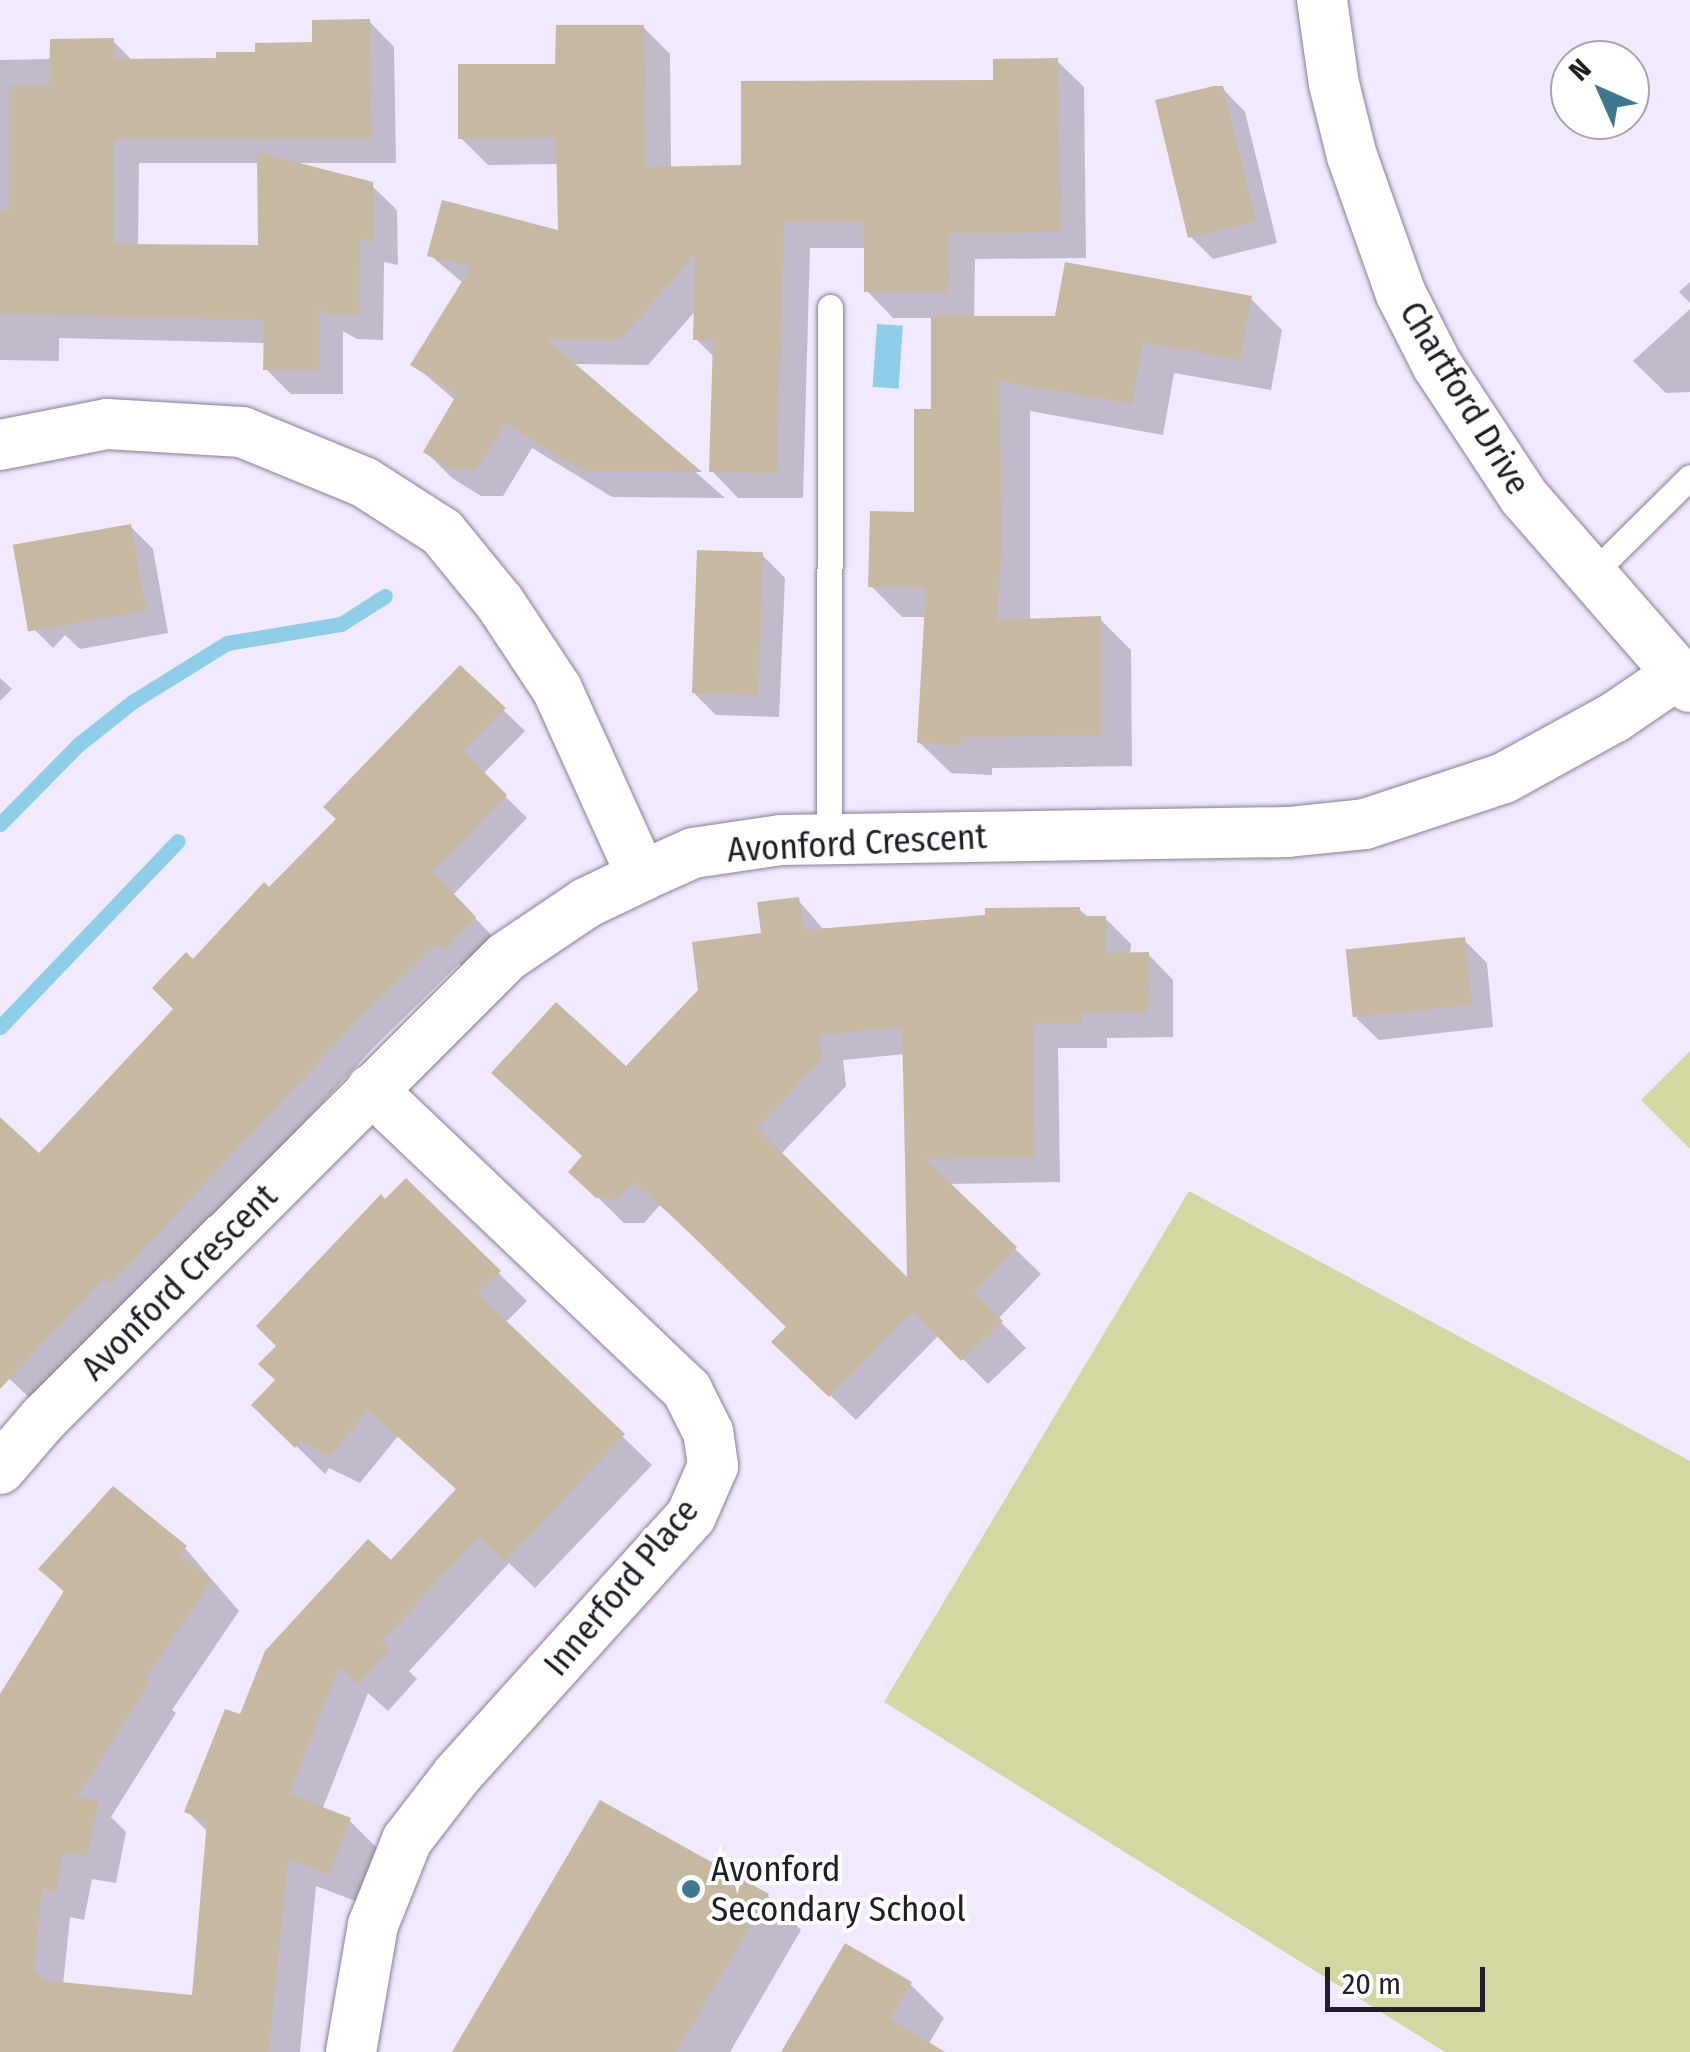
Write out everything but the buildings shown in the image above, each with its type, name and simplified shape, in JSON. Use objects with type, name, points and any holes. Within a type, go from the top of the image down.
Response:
[{"type":"street","name":"Chartford Drive","points":[[1322,0],[1334,84],[1352,156],[1401,294],[1478,432],[1524,497],[1684,681]]},
{"type":"street","points":[[0,446],[106,424],[242,432],[364,482],[442,532],[500,603],[557,689],[642,876]]},
{"type":"street","name":"Avonford Crescent","points":[[0,1469],[43,1419],[506,956],[586,903],[642,876],[693,853],[781,840],[1288,832],[1365,824],[1504,778],[1684,681]]},
{"type":"street","name":"Innerford Place","points":[[352,2052],[373,1926],[408,1840],[457,1776],[691,1516],[713,1466],[708,1432],[687,1390],[371,1089]]},
{"type":"lane","points":[[829,839],[830,307]]},
{"type":"lane","points":[[1591,576],[1690,477]]},
{"type":"green space","points":[[1690,1051],[1690,1149],[1641,1100]]},
{"type":"green space","points":[[1189,1191],[1690,1461],[1690,2052],[1445,2052],[884,1702]]},
{"type":"water","points":[[877,324],[903,326],[899,389],[873,387]]},
{"type":"waterway","points":[[0,824],[79,744],[132,702],[227,643],[341,624],[385,596]]},
{"type":"waterway","points":[[0,1027],[178,841]]},
{"type":"place","name":"Avonford Secondary School","points":[[691,1889]]}]
